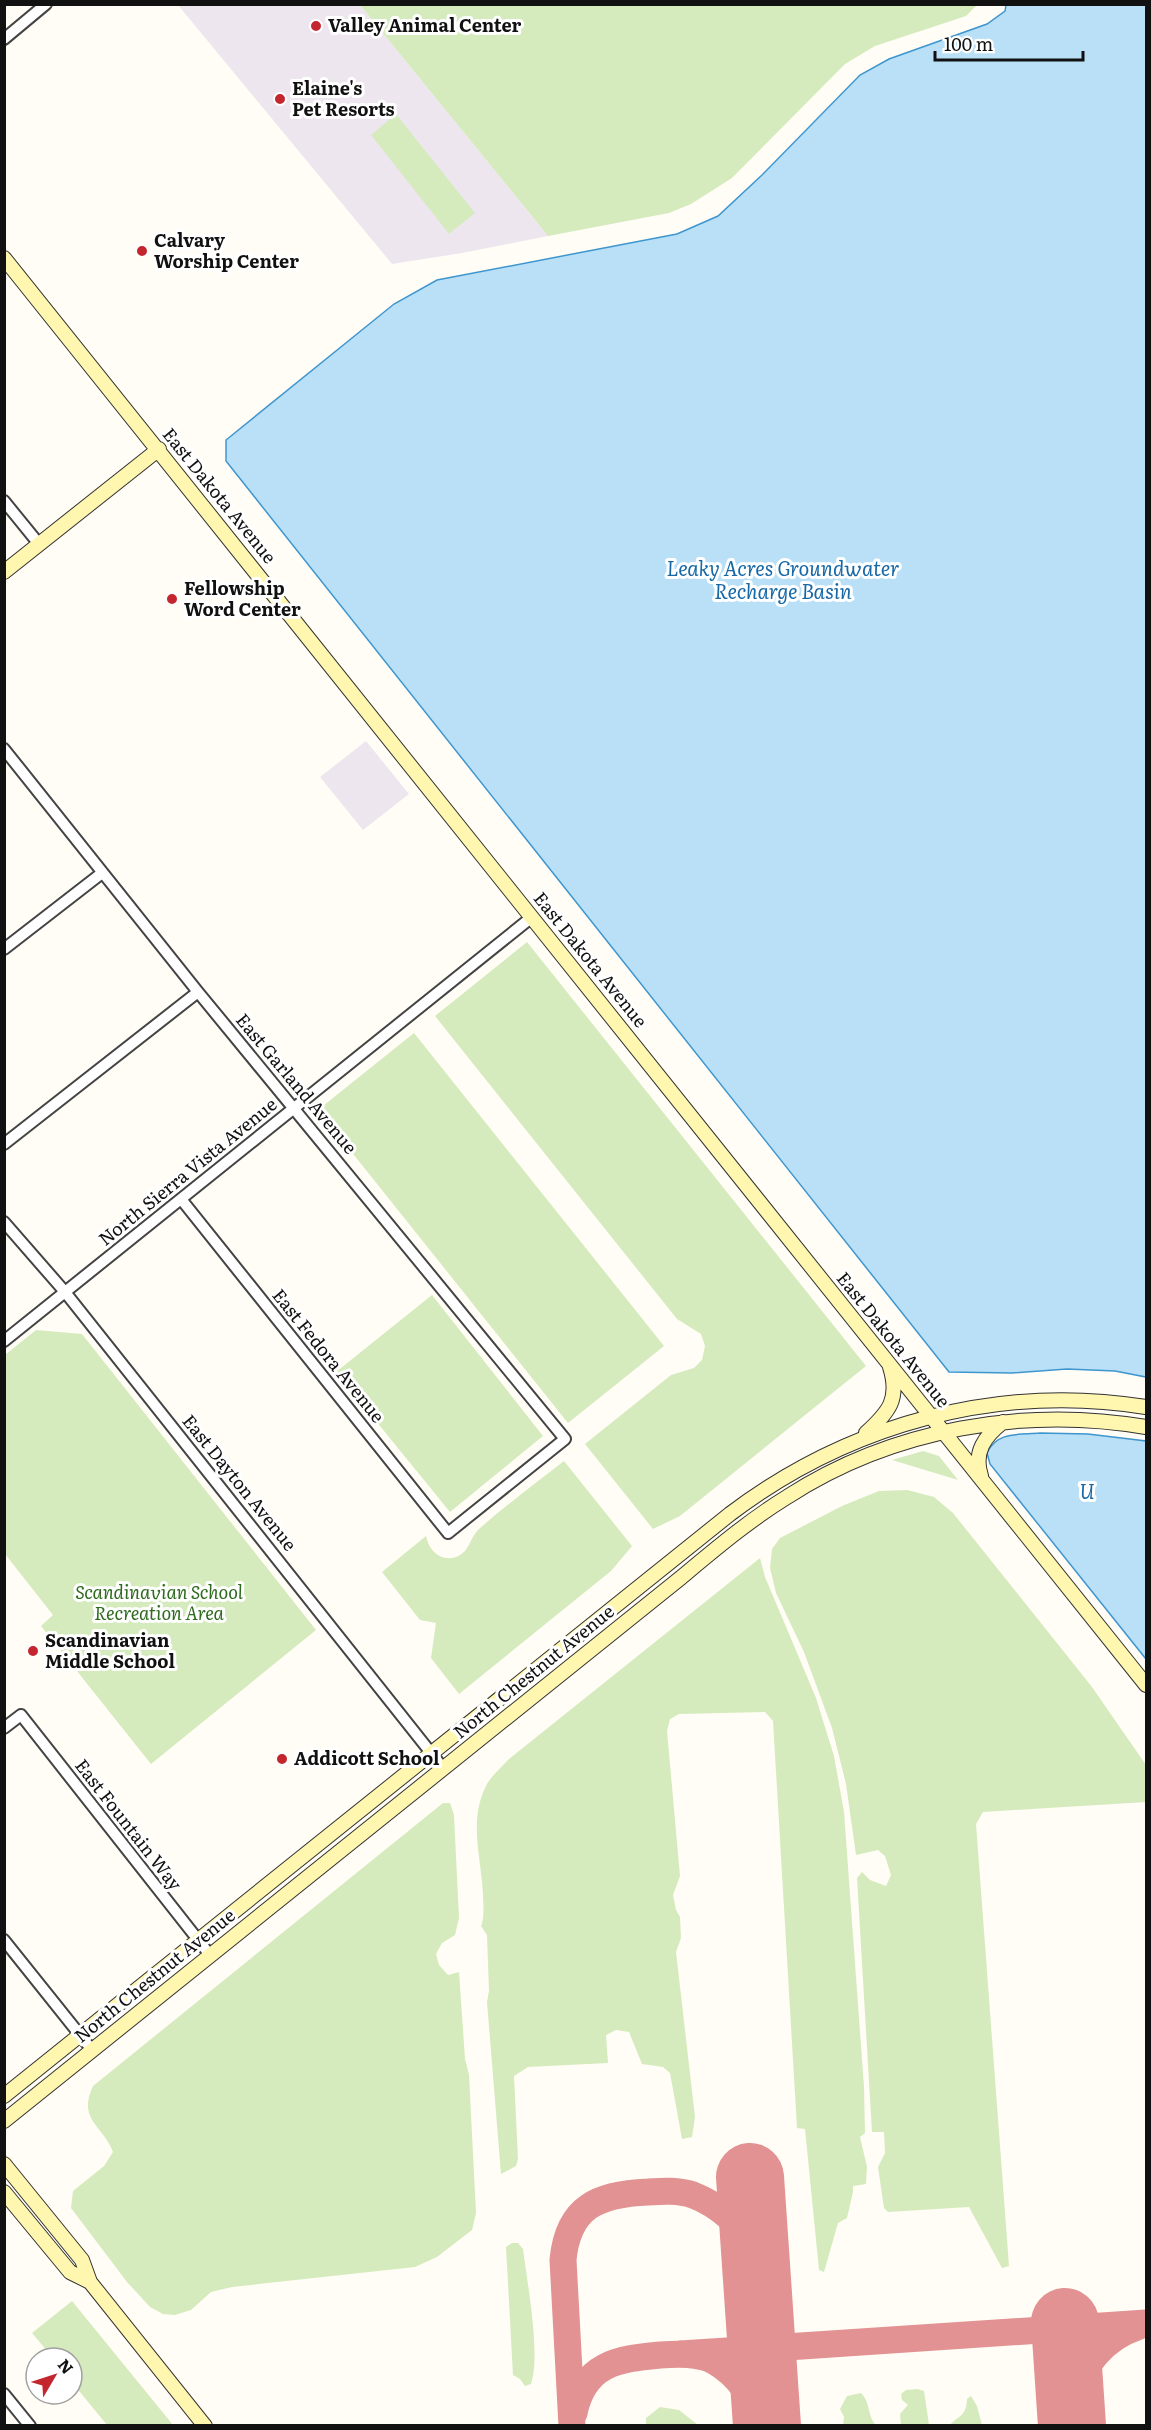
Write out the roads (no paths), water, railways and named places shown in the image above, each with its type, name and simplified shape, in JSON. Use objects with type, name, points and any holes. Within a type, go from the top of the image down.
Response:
[{"type":"main road","name":"East Dakota Avenue","points":[[4,258],[1146,1685]]},
{"type":"main road","points":[[4,572],[159,449]]},
{"type":"main road","points":[[858,1440],[884,1416],[892,1402],[894,1393],[888,1362]]},
{"type":"main road","name":"North Chestnut Avenue","points":[[4,2096],[666,1565],[744,1504],[805,1464],[858,1440],[931,1416],[986,1406],[1035,1402],[1093,1402],[1146,1407]]},
{"type":"main road","name":"North Chestnut Avenue","points":[[4,2121],[678,1580],[755,1519],[804,1486],[879,1451],[944,1432],[1003,1422],[1077,1420],[1146,1427]]},
{"type":"main road","points":[[983,1481],[978,1462],[983,1442],[989,1433],[1003,1422]]},
{"type":"main road","points":[[666,1565],[678,1580]]},
{"type":"main road","points":[[4,2164],[82,2260],[90,2282],[204,2426]]},
{"type":"main road","points":[[4,2192],[70,2272],[90,2282]]},
{"type":"street","points":[[4,39],[46,4]]},
{"type":"street","points":[[4,501],[39,544]]},
{"type":"street","name":"East Garland Avenue","points":[[7,757],[565,1439],[448,1533]]},
{"type":"street","points":[[4,950],[102,873]]},
{"type":"street","name":"North Sierra Vista Avenue","points":[[4,1341],[532,917]]},
{"type":"street","points":[[4,1144],[198,992]]},
{"type":"street","name":"East Fedora Avenue","points":[[181,1198],[448,1533]]},
{"type":"street","name":"East Dayton Avenue","points":[[4,1222],[65,1292],[443,1768]]},
{"type":"street","name":"East Fountain Way","points":[[4,1728],[21,1715],[210,1955]]},
{"type":"street","points":[[4,1940],[92,2050]]},
{"type":"street","points":[[4,2394],[30,2426]]},
{"type":"water","name":"Leaky Acres Groundwater Recharge Basin","points":[[1006,5],[1146,5],[1146,1377],[1115,1371],[1067,1369],[1012,1373],[949,1372],[226,461],[226,440],[394,304],[437,280],[677,234],[718,216],[762,175],[860,75],[889,59],[987,24],[1005,11]]},
{"type":"water","name":"U","points":[[1088,1434],[1146,1441],[1146,1659],[990,1464],[987,1453],[997,1441],[1009,1435]]},
{"type":"place","name":"Valley Animal Center","points":[[316,26]]},
{"type":"place","name":"Elaine's Pet Resorts","points":[[280,99]]},
{"type":"place","name":"Calvary Worship Center","points":[[142,251]]},
{"type":"place","name":"Fellowship Word Center","points":[[172,599]]},
{"type":"place","name":"Scandinavian Middle School","points":[[33,1651]]},
{"type":"place","name":"Addicott School","points":[[282,1759]]},
{"type":"park label","name":"Scandinavian School Recreation Area","points":[[159,1603]]}]
